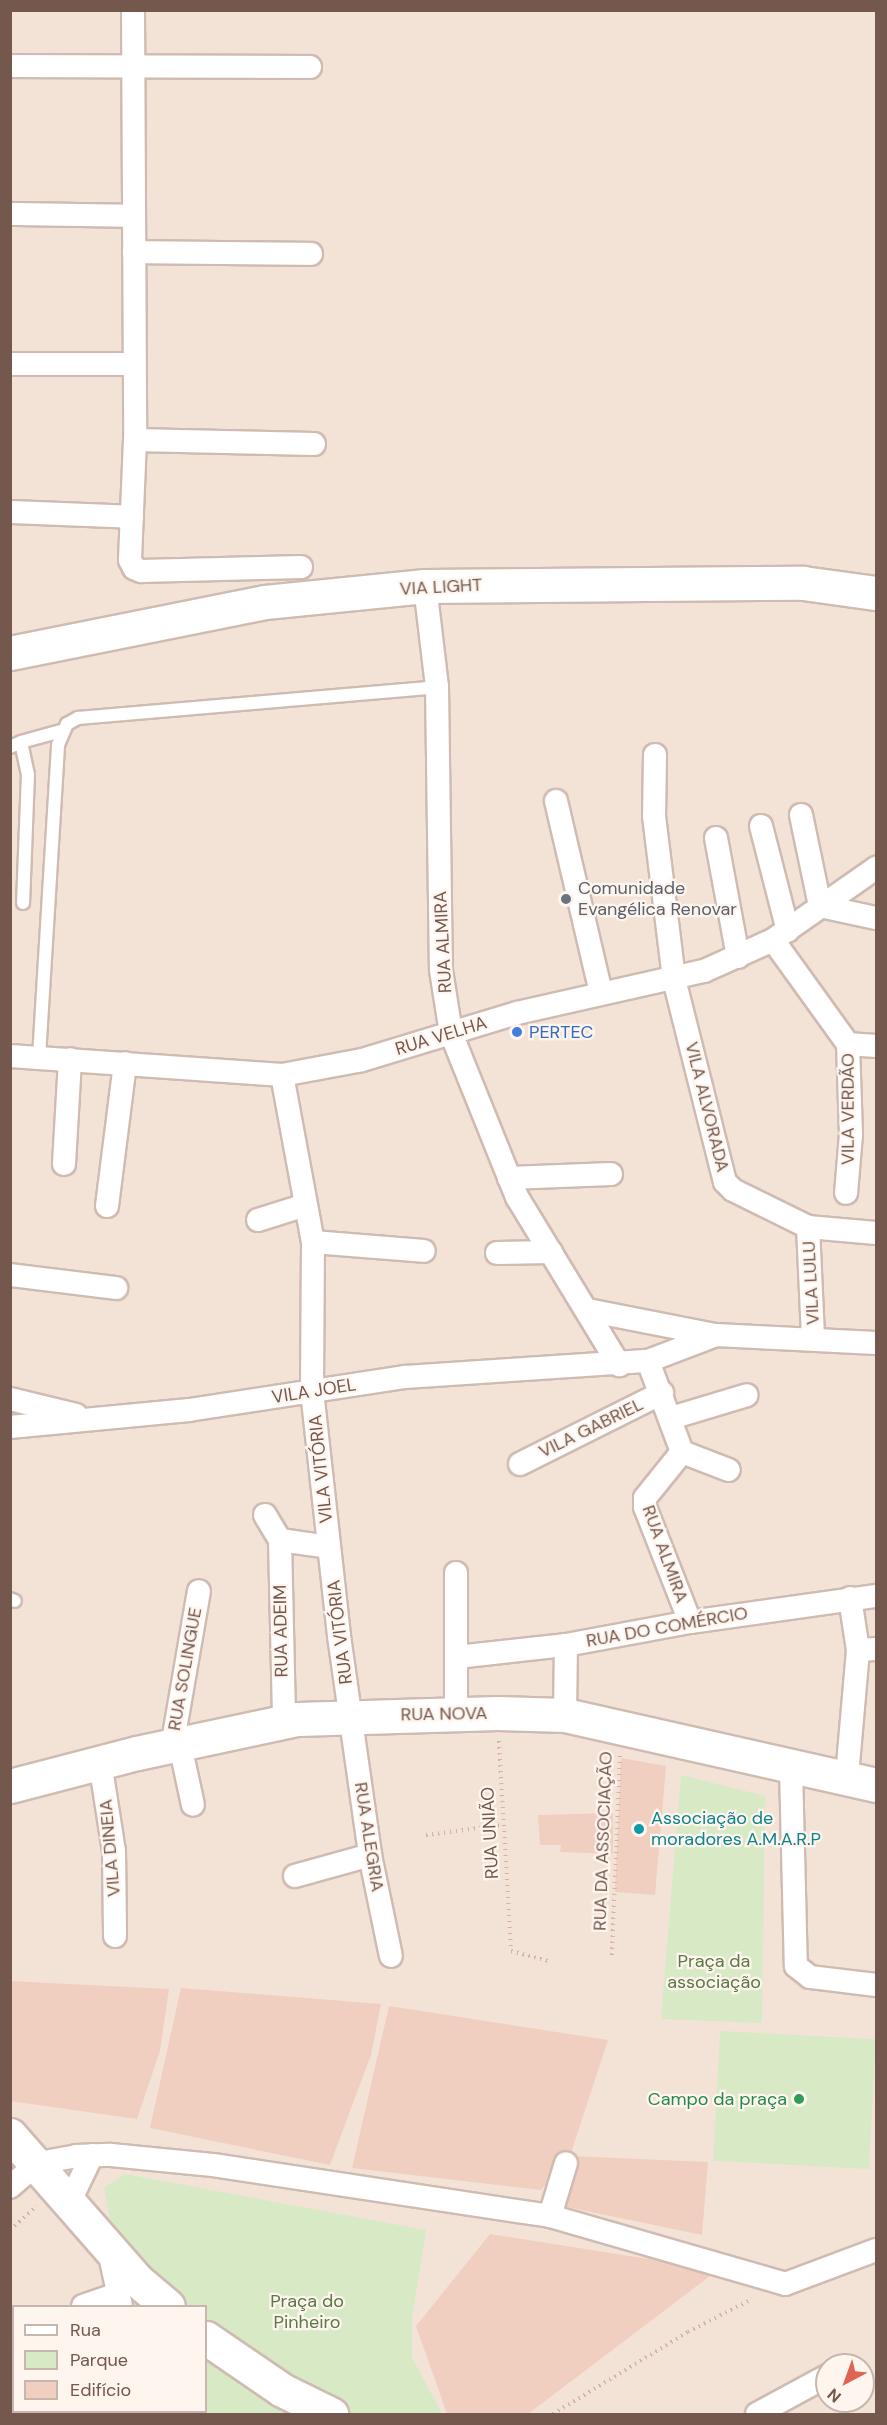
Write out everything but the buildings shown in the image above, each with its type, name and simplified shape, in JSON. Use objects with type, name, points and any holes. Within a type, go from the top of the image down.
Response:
[{"type":"street","points":[[133,10],[135,440],[130,560],[138,571],[301,567]]},
{"type":"street","points":[[10,66],[310,67]]},
{"type":"street","points":[[10,214],[134,216]]},
{"type":"street","points":[[134,252],[311,254]]},
{"type":"street","points":[[10,364],[134,364]]},
{"type":"street","points":[[135,440],[314,444]]},
{"type":"street","points":[[10,512],[132,517]]},
{"type":"street","name":"VIA LIGHT","points":[[10,653],[264,602],[425,586],[803,583],[876,594]]},
{"type":"street","name":"RUA ALMIRA","points":[[425,586],[437,687],[441,970],[451,1033],[509,1178],[619,1365]]},
{"type":"street","name":"VILA ALVORADA","points":[[655,755],[654,816],[674,979],[725,1182],[808,1227],[876,1233]]},
{"type":"street","points":[[556,801],[601,993]]},
{"type":"street","points":[[801,815],[820,906],[876,918]]},
{"type":"street","points":[[761,826],[780,935]]},
{"type":"street","points":[[716,838],[738,957]]},
{"type":"street","name":"RUA VELHA","points":[[10,1056],[282,1075],[362,1060],[451,1033],[601,993],[674,979],[738,957],[780,935],[876,868]]},
{"type":"street","name":"VILA VERDÃO","points":[[780,935],[848,1044],[851,1134],[846,1193]]},
{"type":"street","points":[[848,1044],[876,1046]]},
{"type":"street","points":[[64,1164],[70,1059]]},
{"type":"street","points":[[107,1206],[125,1063]]},
{"type":"street","name":"VILA VITÓRIA","points":[[282,1075],[313,1242],[312,1391],[329,1547]]},
{"type":"street","points":[[509,1178],[611,1174]]},
{"type":"street","points":[[258,1220],[306,1205]]},
{"type":"street","name":"VILA LULU","points":[[808,1227],[813,1338]]},
{"type":"street","points":[[313,1242],[424,1251]]},
{"type":"street","points":[[497,1253],[551,1252]]},
{"type":"street","points":[[10,1275],[116,1288]]},
{"type":"street","points":[[587,1310],[716,1335],[813,1338],[876,1343]]},
{"type":"street","name":"VILA JOEL","points":[[10,1426],[96,1420],[405,1377],[619,1365],[648,1361],[716,1335]]},
{"type":"street","points":[[648,1361],[662,1393],[682,1452],[729,1470]]},
{"type":"street","name":"VILA GABRIEL","points":[[520,1464],[662,1393]]},
{"type":"street","points":[[671,1418],[747,1395]]},
{"type":"street","points":[[10,1399],[96,1420]]},
{"type":"street","name":"RUA ALMIRA","points":[[682,1452],[645,1502],[690,1622]]},
{"type":"street","points":[[266,1515],[280,1540],[329,1547]]},
{"type":"street","name":"RUA ADEIM","points":[[280,1540],[284,1722]]},
{"type":"street","name":"RUA VITÓRIA","points":[[329,1547],[351,1717]]},
{"type":"street","points":[[456,1573],[456,1714]]},
{"type":"street","name":"RUA SOLINGUE","points":[[176,1746],[199,1591]]},
{"type":"street","name":"RUA DO COMÉRCIO","points":[[457,1658],[566,1645],[690,1622],[876,1596]]},
{"type":"street","points":[[850,1598],[867,1650],[861,1780]]},
{"type":"street","points":[[565,1715],[566,1645]]},
{"type":"street","name":"RUA NOVA","points":[[10,1786],[100,1762],[284,1722],[351,1717],[498,1713],[565,1715],[791,1768],[861,1780]]},
{"type":"street","name":"RUA ALEGRIA","points":[[351,1717],[370,1856],[391,1956]]},
{"type":"street","points":[[176,1746],[193,1805]]},
{"type":"street","name":"VILA DINEIA","points":[[100,1762],[114,1851],[115,1935]]},
{"type":"street","points":[[791,1768],[796,1966],[810,1977],[876,1985]]},
{"type":"street","points":[[295,1876],[370,1856]]},
{"type":"street","points":[[11,2136],[38,2163],[109,2250],[166,2305]]},
{"type":"street","points":[[70,2201],[92,2156]]},
{"type":"street","points":[[10,2187],[38,2163],[92,2156],[213,2165],[550,2216],[785,2284],[876,2250]]},
{"type":"street","points":[[550,2216],[566,2163]]},
{"type":"street","points":[[94,2305],[120,2300],[109,2250]]},
{"type":"street","points":[[207,2339],[231,2359],[282,2390],[331,2415]]},
{"type":"street","points":[[757,2415],[789,2394],[815,2382]]},
{"type":"lane","points":[[23,903],[28,774],[16,745],[61,731],[78,718],[437,687]]},
{"type":"lane","points":[[39,1057],[61,731]]},
{"type":"path","name":"RUA UNIÃO","points":[[498,1713],[502,1825],[512,1951],[518,1956],[549,1961]]},
{"type":"path","name":"RUA DA ASSOCIAÇÃO","points":[[612,1955],[621,1728]]},
{"type":"path","points":[[426,1835],[502,1825]]},
{"type":"path","points":[[553,2415],[718,2314],[785,2284]]},
{"type":"shaded area","points":[[11,11],[876,11],[876,2414],[11,2414]]},
{"type":"green space","name":"Praça da associação","points":[[681,1775],[765,1796],[762,2023],[661,2019]]},
{"type":"green space","name":"Campo da praça","points":[[720,2031],[876,2039],[869,2169],[713,2161]]},
{"type":"green space","name":"Praça do Pinheiro","points":[[125,2174],[426,2230],[412,2319],[412,2357],[442,2414],[137,2414],[207,2413],[207,2305],[128,2305],[104,2188]]},
{"type":"place","name":"Comunidade Evangélica Renovar","points":[[566,899]]},
{"type":"place","name":"PERTEC","points":[[517,1032]]},
{"type":"place","name":"Associação de moradores A.M.A.R.P","points":[[639,1829]]},
{"type":"place","name":"Campo da praça","points":[[799,2099]]}]
